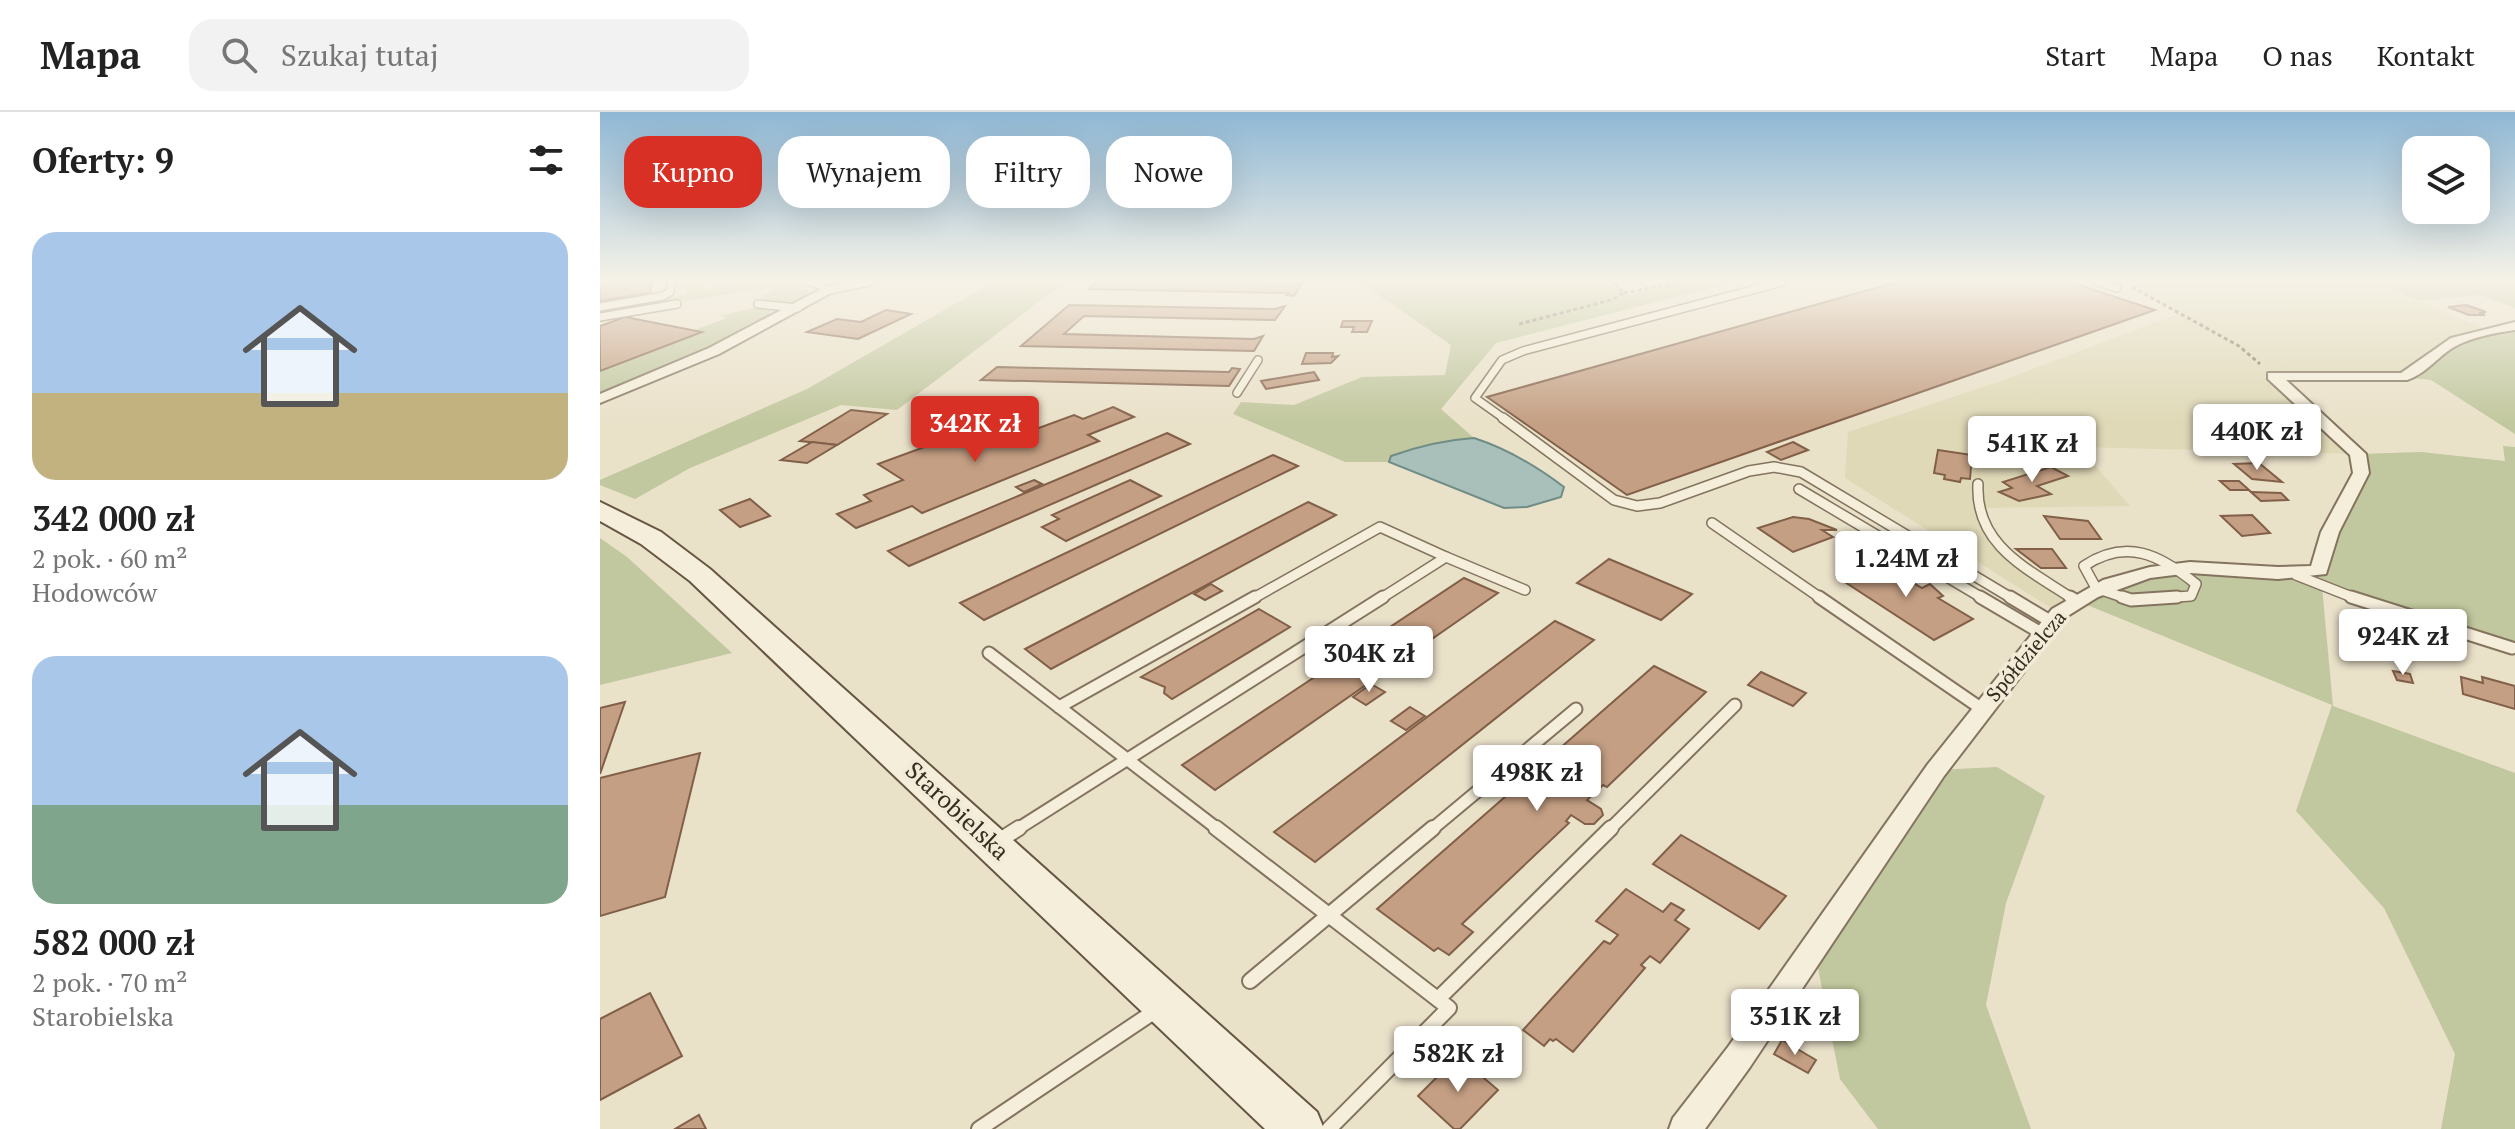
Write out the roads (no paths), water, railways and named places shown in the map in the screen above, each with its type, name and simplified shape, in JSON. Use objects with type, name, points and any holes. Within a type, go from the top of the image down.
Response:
[{"type":"street","points":[[600,399],[714,351],[756,329]]},
{"type":"street","points":[[2296,575],[2319,570],[2330,532],[2361,473],[2358,454],[2273,376],[2402,377],[2417,373],[2446,346],[2474,334],[2497,329]]},
{"type":"street","name":"Starobielska","points":[[600,510],[651,538],[700,575],[1300,1129]]},
{"type":"street","name":"Spółdzielcza","points":[[1685,1129],[1739,1057],[1936,770],[2045,627],[2075,600],[2117,579],[2204,567],[2296,575]]},
{"type":"lane","points":[[1604,329],[1523,351],[1502,360],[1475,398],[1614,500],[1637,506],[1660,503],[1749,471],[1774,467],[1801,472],[2045,627]]},
{"type":"lane","points":[[1237,393],[1258,360]]},
{"type":"lane","points":[[1978,484],[1977,508],[1995,541],[2075,600]]},
{"type":"lane","points":[[1799,489],[2045,627]]},
{"type":"lane","points":[[1712,523],[1982,709]]},
{"type":"lane","points":[[1059,707],[1380,527],[1525,590]]},
{"type":"lane","points":[[993,844],[1446,557]]},
{"type":"lane","points":[[2296,575],[2345,595],[2512,648]]},
{"type":"lane","points":[[989,653],[1449,1008],[1329,1129]]},
{"type":"lane","points":[[1438,999],[1735,705]]},
{"type":"lane","points":[[1250,981],[1331,917],[1576,709]]},
{"type":"lane","points":[[979,1129],[1166,1004]]},
{"type":"water","points":[[1474,438],[1510,453],[1542,472],[1564,487],[1561,497],[1527,507],[1504,508],[1389,462],[1391,456],[1412,449]]}]
